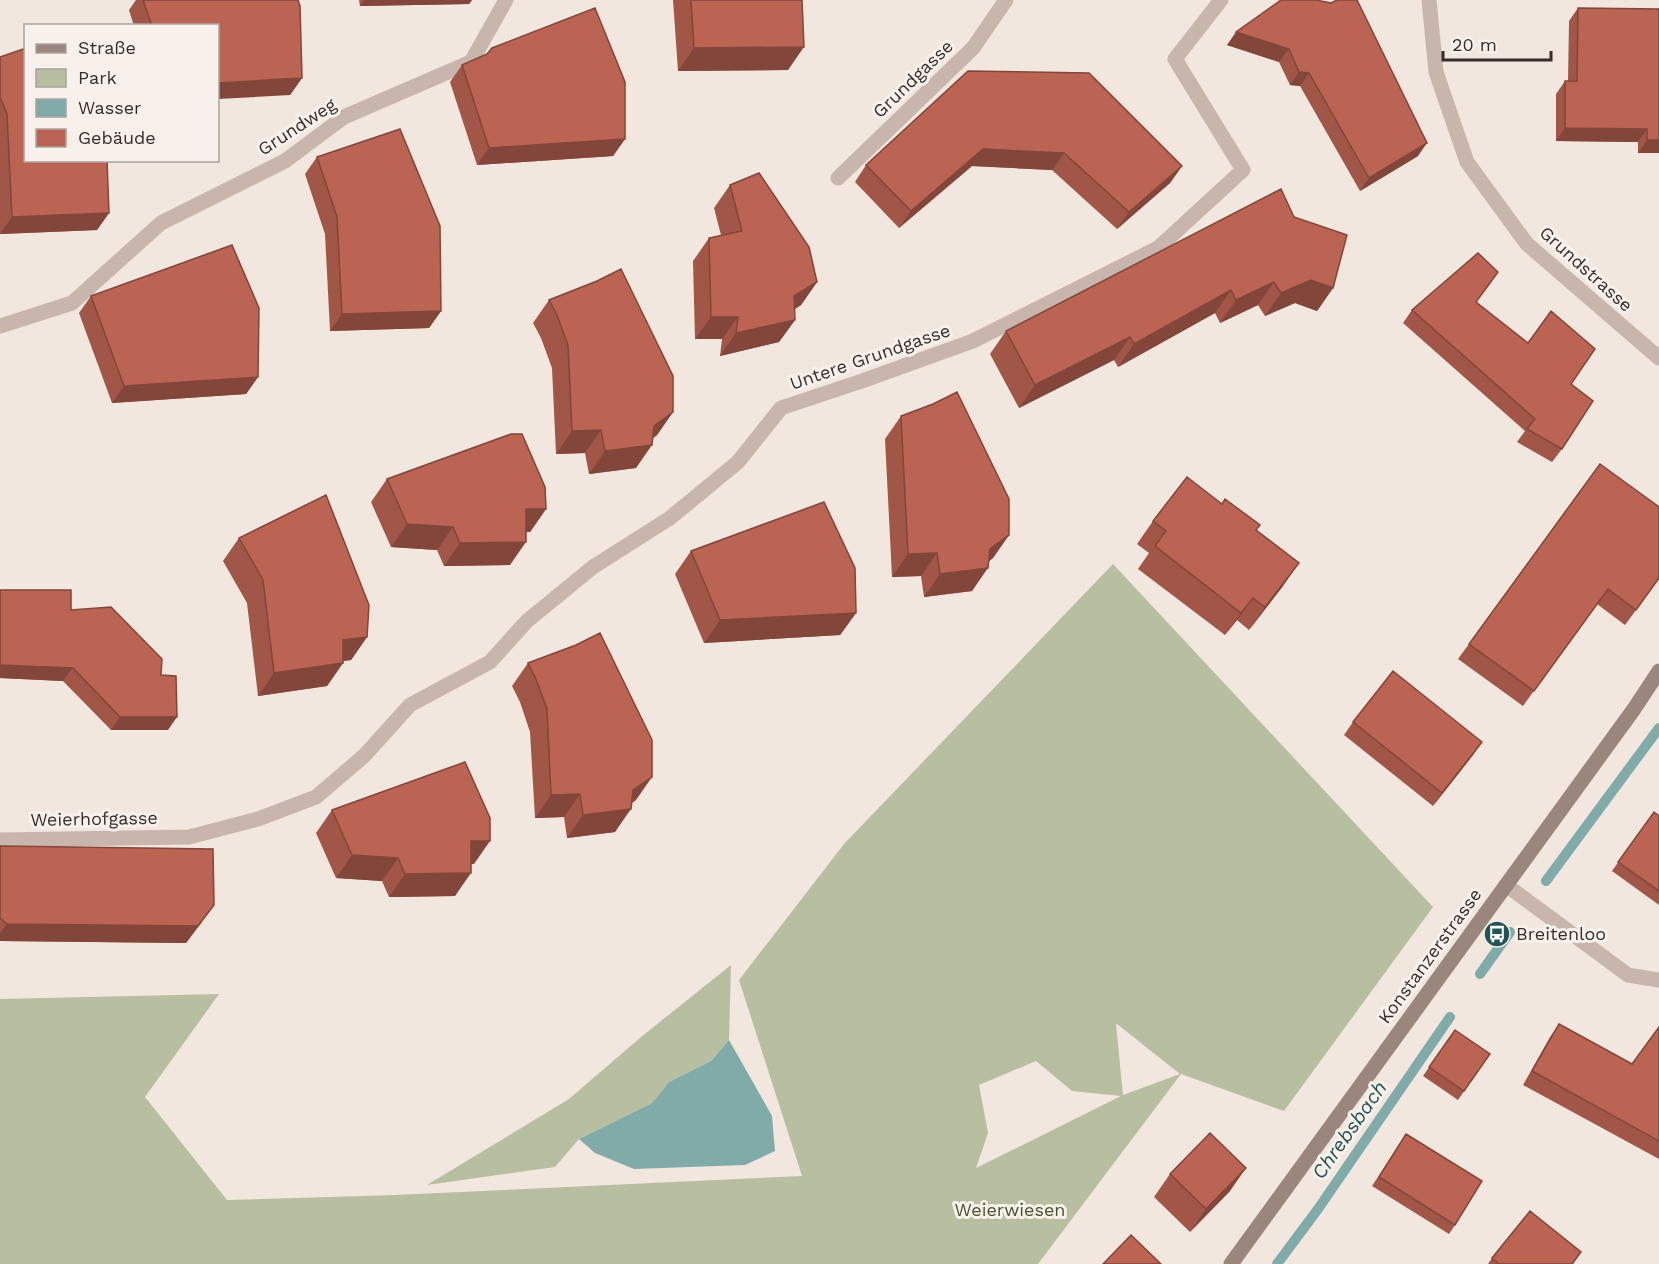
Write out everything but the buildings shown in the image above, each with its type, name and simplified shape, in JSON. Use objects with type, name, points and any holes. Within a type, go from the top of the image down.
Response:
[{"type":"main road","name":"Konstanzerstrasse","points":[[1231,1264],[1634,709],[1659,671]]},
{"type":"street","name":"Grundweg","points":[[0,326],[72,303],[161,223],[285,161],[344,117],[471,62],[506,0]]},
{"type":"street","name":"Grundgasse","points":[[838,178],[973,48],[1006,0]]},
{"type":"street","name":"Untere Grundgasse","points":[[189,837],[258,819],[316,796],[364,756],[410,705],[490,662],[527,621],[593,567],[670,518],[738,462],[782,408],[973,341],[1158,248],[1243,170],[1175,59],[1221,0]]},
{"type":"street","name":"Grundstrasse","points":[[1429,0],[1436,72],[1467,162],[1527,244],[1659,358]]},
{"type":"street","name":"Weierhofgasse","points":[[0,840],[189,837]]},
{"type":"street","points":[[1506,885],[1628,975],[1659,980]]},
{"type":"green space","name":"Weierwiesen","points":[[1113,564],[1433,907],[1284,1111],[1181,1074],[1038,1264],[0,1264],[0,999],[219,994],[145,1097],[227,1200],[395,1195],[802,1176],[739,980],[844,844]],"holes":[[[1117,1024],[1180,1074],[1123,1095]],[[1036,1061],[1072,1091],[1121,1096],[976,1168],[988,1133],[979,1085]]]},
{"type":"green space","points":[[731,965],[729,1040],[711,1061],[669,1082],[652,1103],[579,1139],[555,1167],[427,1185],[569,1099],[641,1037]]},
{"type":"water","points":[[729,1040],[772,1116],[775,1151],[745,1165],[634,1169],[595,1153],[579,1139],[652,1103],[669,1082],[711,1061]]},
{"type":"waterway","name":"Chrebsbach","points":[[1546,881],[1659,728]]},
{"type":"waterway","name":"Chrebsbach","points":[[1480,974],[1510,932]]},
{"type":"waterway","name":"Chrebsbach","points":[[1277,1264],[1318,1209],[1450,1017]]},
{"type":"place","name":"Breitenloo","points":[[1497,934]]}]
